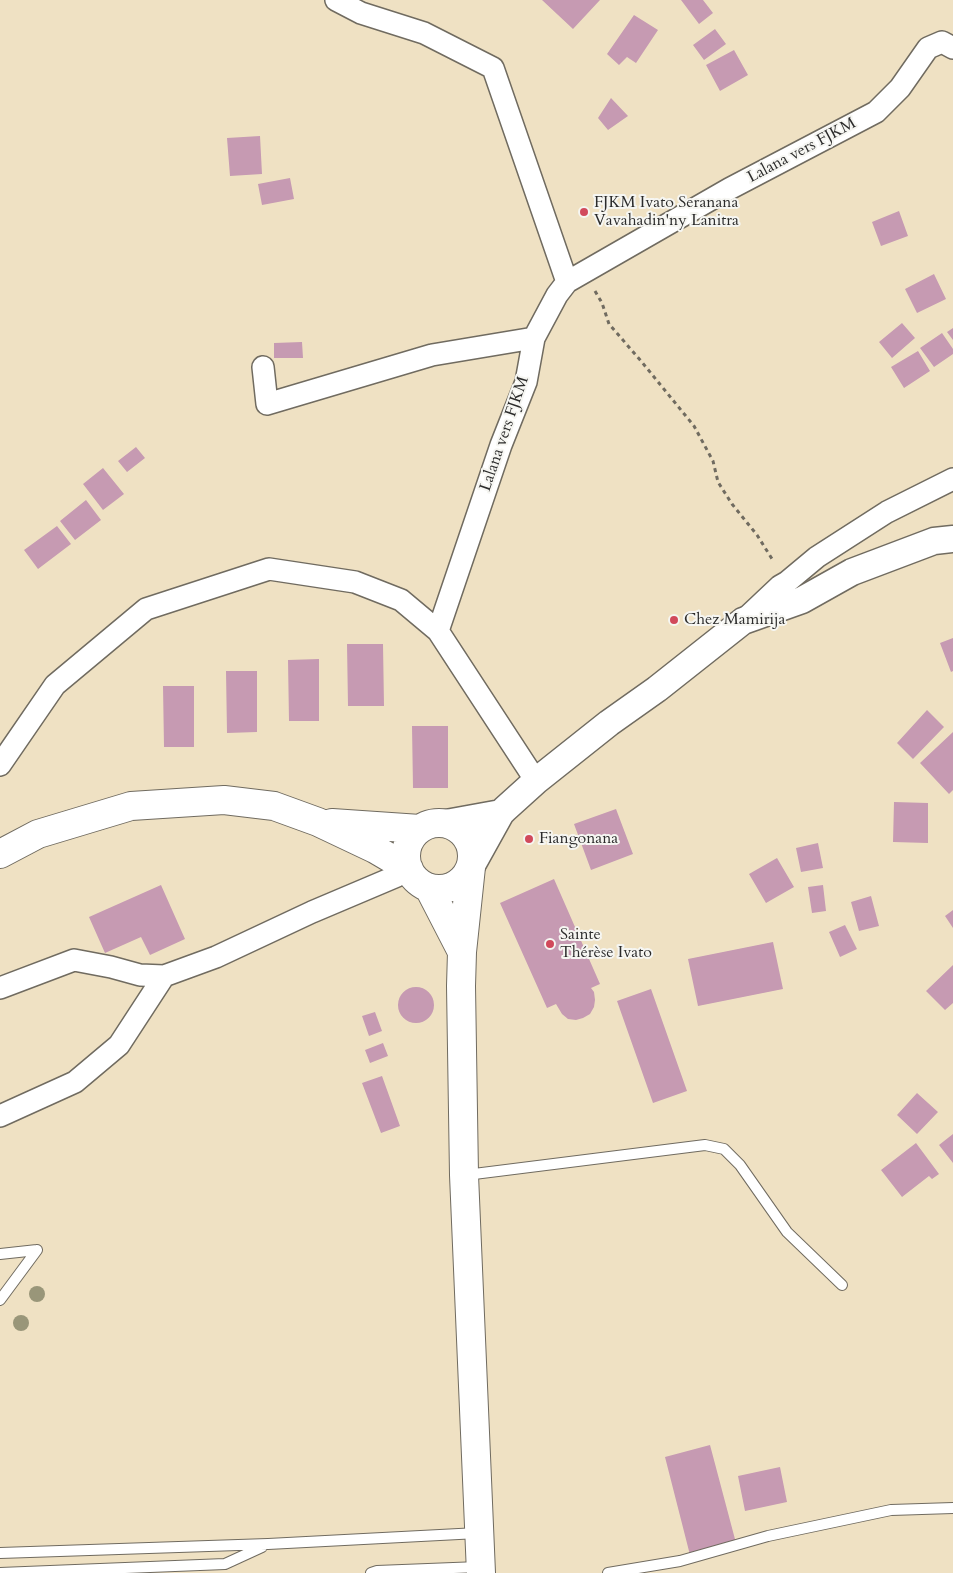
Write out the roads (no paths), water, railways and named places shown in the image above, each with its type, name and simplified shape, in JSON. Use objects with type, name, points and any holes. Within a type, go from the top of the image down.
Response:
[{"type":"main road","points":[[0,854],[38,834],[131,806],[224,800],[274,806],[318,822],[375,849],[409,869],[417,880],[429,888],[462,952]]},
{"type":"main road","points":[[318,822],[420,829]]},
{"type":"main road","points":[[409,869],[406,854],[410,840],[420,829],[433,823],[446,823],[459,829],[468,839],[473,853],[462,952],[464,1175],[481,1570]]},
{"type":"main road","points":[[429,888],[442,889],[454,886],[465,878],[471,867]]},
{"type":"street","points":[[336,0],[362,12],[424,33],[493,68],[575,277]]},
{"type":"street","name":"Lalana vers FJKM","points":[[438,631],[500,445],[526,382],[534,338],[557,295],[575,277],[729,189],[876,112],[900,88],[928,48],[942,42],[953,48]]},
{"type":"street","points":[[263,367],[267,404],[432,355],[534,338]]},
{"type":"street","points":[[471,867],[501,813],[536,781],[743,621],[780,586],[817,557],[887,512],[953,479]]},
{"type":"street","points":[[743,621],[802,600],[852,572],[934,541],[953,539]]},
{"type":"street","points":[[0,765],[56,685],[146,609],[269,569],[355,582],[401,600],[438,631],[536,781]]},
{"type":"street","points":[[446,823],[501,813]]},
{"type":"street","points":[[0,988],[74,960],[112,967],[140,975],[164,976],[216,957],[409,869]]},
{"type":"street","points":[[0,1116],[75,1082],[119,1044],[164,976]]},
{"type":"lane","points":[[464,1175],[705,1145],[724,1149],[740,1165],[788,1232],[842,1285]]},
{"type":"lane","points":[[0,1254],[38,1250],[0,1300]]},
{"type":"lane","points":[[608,1573],[680,1561],[768,1536],[891,1510],[953,1508]]},
{"type":"lane","points":[[0,1553],[268,1544],[479,1533]]},
{"type":"lane","points":[[0,1572],[225,1564],[268,1544]]},
{"type":"lane","points":[[370,1573],[377,1571],[481,1570]]},
{"type":"place","name":"FJKM Ivato Seranana Vavahadin'ny Lanitra","points":[[584,212]]},
{"type":"place","name":"Chez Mamirija","points":[[674,620]]},
{"type":"place","name":"Fiangonana","points":[[529,839]]},
{"type":"place","name":"Sainte Thérèse Ivato","points":[[550,944]]}]
